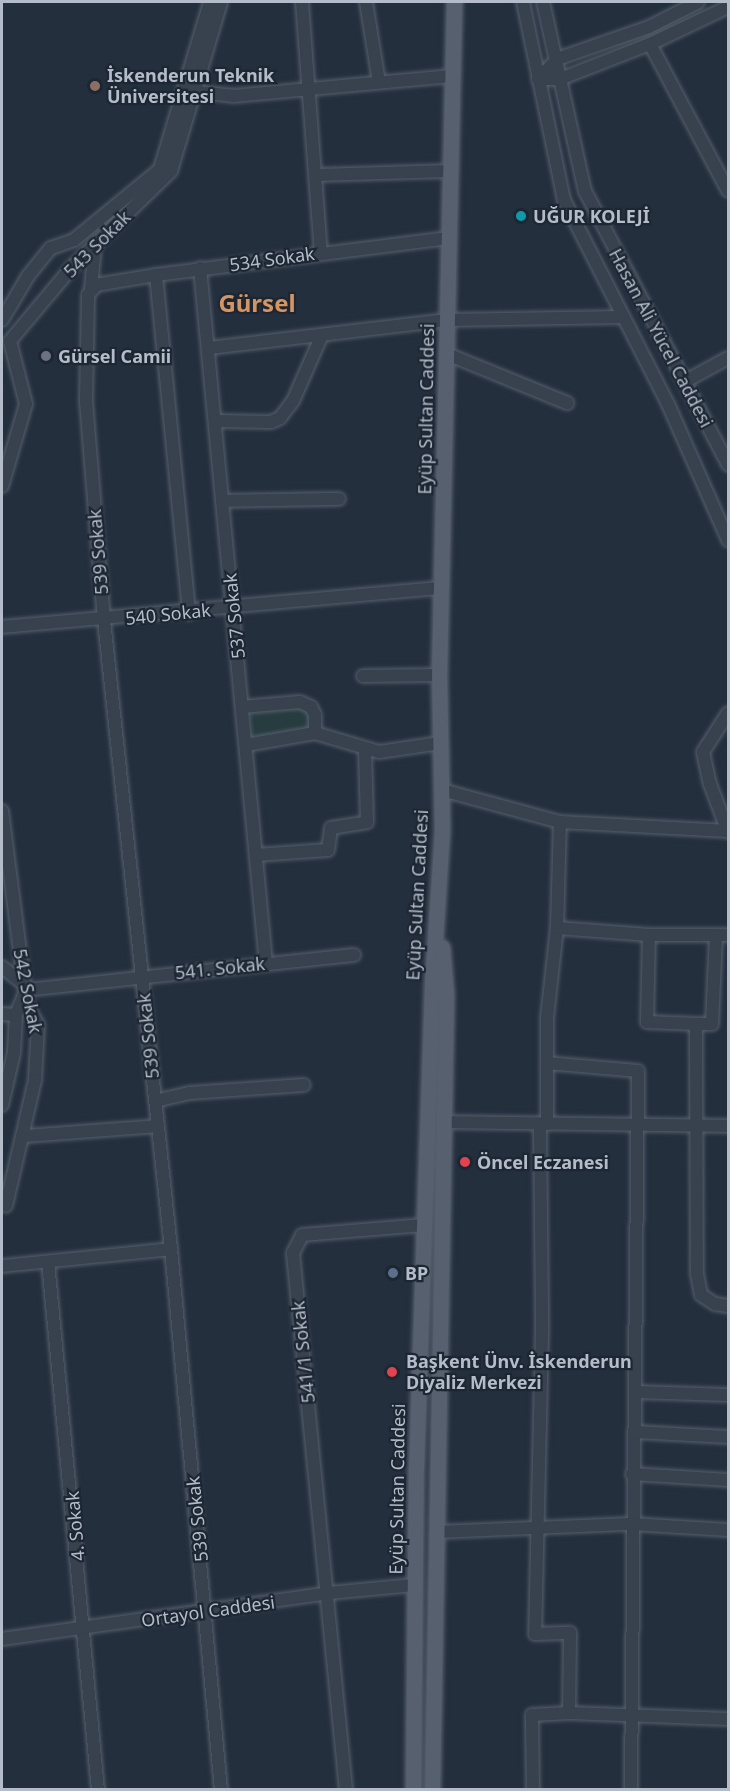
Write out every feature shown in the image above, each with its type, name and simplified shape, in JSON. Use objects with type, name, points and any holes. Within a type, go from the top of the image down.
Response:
[{"type":"main road","name":"Eyüp Sultan Caddesi","points":[[413,1790],[414,1586],[424,1225],[432,985],[438,939],[442,790],[439,675],[454,2]]},
{"type":"main road","points":[[432,1790],[444,1122],[445,968],[438,939]]},
{"type":"street","points":[[2,320],[28,276],[51,248],[74,240],[160,169],[210,2]]},
{"type":"street","name":"543 Sokak","points":[[2,486],[26,404],[10,341],[95,245],[171,171],[197,92],[221,2]]},
{"type":"street","points":[[302,2],[312,88],[321,252]]},
{"type":"street","points":[[366,2],[379,82]]},
{"type":"street","points":[[523,2],[564,200],[668,404],[729,540]]},
{"type":"street","name":"Hasan Ali Yücel Caddesi","points":[[543,2],[585,191],[728,465]]},
{"type":"street","points":[[538,79],[557,60],[649,27],[698,2]]},
{"type":"street","points":[[538,79],[560,79],[650,44],[729,7]]},
{"type":"street","points":[[650,44],[729,191]]},
{"type":"street","points":[[197,92],[233,96],[452,76]]},
{"type":"street","points":[[315,175],[451,171]]},
{"type":"street","name":"534 Sokak","points":[[94,287],[200,268],[449,238]]},
{"type":"street","name":"539 Sokak","points":[[95,245],[94,287],[87,295],[86,402],[104,620],[207,1613],[221,1790]]},
{"type":"street","name":"537 Sokak","points":[[200,268],[266,963]]},
{"type":"street","points":[[156,275],[189,613]]},
{"type":"street","points":[[209,348],[447,320],[623,317]]},
{"type":"street","points":[[216,421],[271,422],[280,418],[293,401],[322,334]]},
{"type":"street","points":[[447,354],[567,402]]},
{"type":"street","points":[[684,382],[729,358]]},
{"type":"street","points":[[222,501],[339,499]]},
{"type":"street","name":"540 Sokak","points":[[2,627],[189,613],[441,588]]},
{"type":"street","points":[[363,676],[439,675]]},
{"type":"street","points":[[242,707],[300,702],[311,707],[315,715],[315,733]]},
{"type":"street","points":[[442,790],[560,822],[728,831],[710,784],[703,752],[729,713]]},
{"type":"street","points":[[246,745],[315,733],[365,750],[379,752],[440,743]]},
{"type":"street","points":[[255,855],[328,850],[331,828],[367,822],[365,750]]},
{"type":"street","name":"542 Sokak","points":[[2,811],[27,1005],[38,1025],[38,1060],[25,1136],[6,1206]]},
{"type":"street","points":[[560,822],[557,928],[547,1018],[543,1124],[542,1331],[534,1634],[570,1634],[569,1713]]},
{"type":"street","points":[[557,928],[649,935],[722,935],[712,1024],[647,1022],[649,935]]},
{"type":"street","name":"541. Sokak","points":[[25,988],[354,956]]},
{"type":"street","points":[[2,967],[25,988],[16,1015],[14,1052],[2,1105]]},
{"type":"street","points":[[2,1014],[16,1015]]},
{"type":"street","points":[[696,1024],[697,1274],[701,1295],[715,1304],[729,1306]]},
{"type":"street","points":[[547,1063],[638,1071],[640,1125],[636,1392],[631,1524],[631,1790]]},
{"type":"street","points":[[155,1101],[190,1093],[304,1085]]},
{"type":"street","points":[[444,1122],[729,1126]]},
{"type":"street","points":[[25,1136],[158,1126]]},
{"type":"street","name":"541/1 Sokak","points":[[329,1593],[295,1247],[302,1235],[424,1225]]},
{"type":"street","points":[[2,1266],[171,1249]]},
{"type":"street","name":"4. Sokak","points":[[48,1262],[98,1790]]},
{"type":"street","points":[[636,1392],[729,1395]]},
{"type":"street","points":[[635,1432],[729,1437]]},
{"type":"street","points":[[632,1474],[729,1480]]},
{"type":"street","points":[[437,1532],[631,1524],[729,1530]]},
{"type":"street","name":"Ortayol Caddesi","points":[[2,1639],[207,1613],[329,1593],[414,1586]]},
{"type":"street","points":[[329,1593],[346,1790]]},
{"type":"street","points":[[533,1790],[532,1715],[631,1714],[729,1719]]},
{"type":"green space","points":[[294,706],[307,710],[312,730],[252,739],[250,710]]},
{"type":"place","name":"İskenderun Teknik Üniversitesi","points":[[95,86]]},
{"type":"place","name":"UĞUR KOLEJİ","points":[[521,216]]},
{"type":"place","name":"Gürsel Camii","points":[[46,356]]},
{"type":"place","name":"Öncel Eczanesi","points":[[465,1162]]},
{"type":"place","name":"BP","points":[[393,1273]]},
{"type":"place","name":"Başkent Ünv. İskenderun Diyaliz Merkezi","points":[[392,1372]]},
{"type":"district","name":"Gürsel","points":[[257,303]]}]
